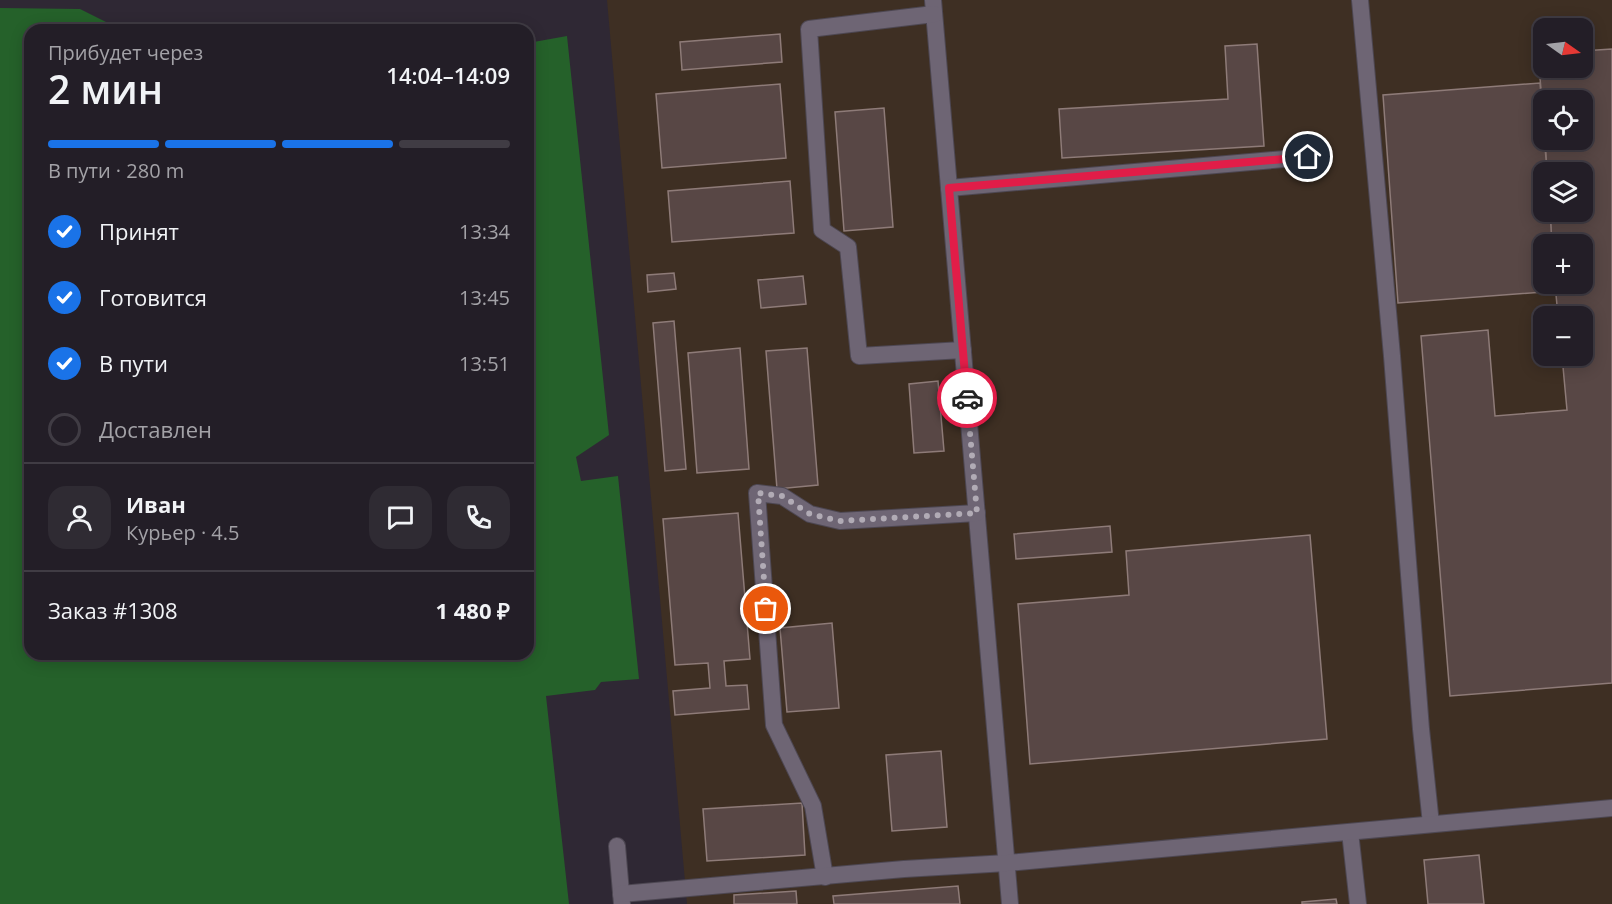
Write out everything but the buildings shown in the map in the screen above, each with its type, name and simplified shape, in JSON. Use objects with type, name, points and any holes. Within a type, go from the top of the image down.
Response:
[{"type":"street","points":[[1360,0],[1392,356],[1421,729],[1431,824]]},
{"type":"street","points":[[963,350],[859,356],[848,247],[822,230],[809,29],[934,7],[1010,904]]},
{"type":"street","points":[[949,188],[1308,157]]},
{"type":"street","points":[[825,877],[813,806],[774,725],[758,493],[782,496],[810,514],[840,521],[977,513]]},
{"type":"street","points":[[617,846],[622,899],[904,869],[1007,863],[1612,808]]},
{"type":"street","points":[[1350,832],[1358,904]]},
{"type":"shaded area","points":[[607,0],[1612,0],[1612,904],[687,904]]},
{"type":"green space","points":[[0,8],[80,9],[110,24],[24,24],[24,660],[534,660],[534,42],[567,36],[609,435],[576,457],[581,481],[618,476],[639,679],[601,682],[595,690],[546,696],[569,904],[0,904]]},
{"type":"way so far","points":[[766,609],[758,493],[782,496],[810,514],[840,521],[977,513],[967,398]]},
{"type":"route","points":[[967,398],[949,188],[1308,157]]}]
